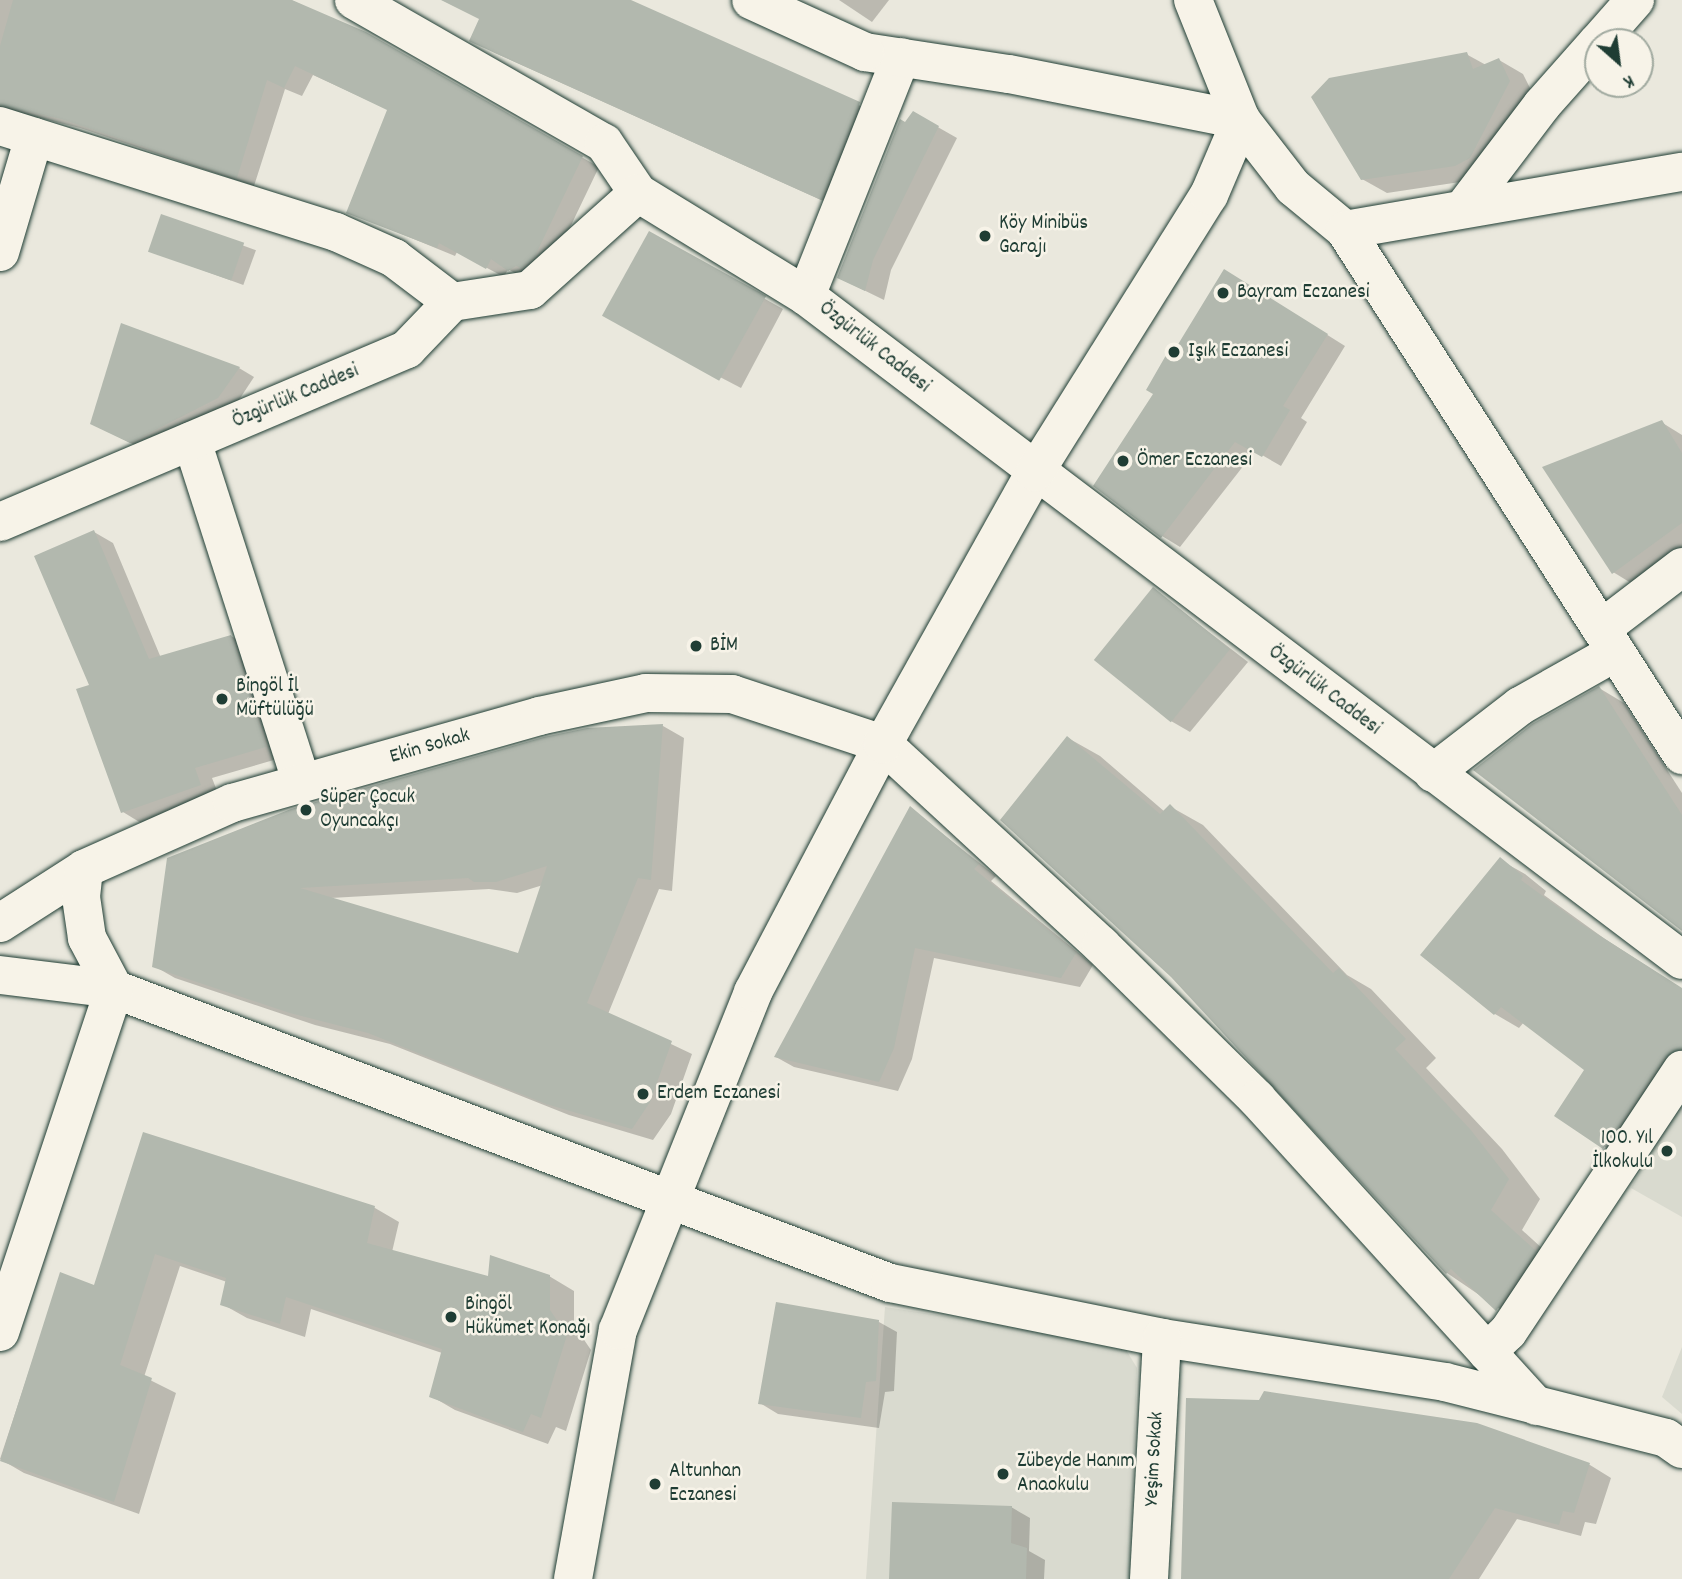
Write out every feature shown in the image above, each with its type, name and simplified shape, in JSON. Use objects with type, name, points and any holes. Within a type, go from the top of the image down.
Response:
[{"type":"street","points":[[0,251],[17,132],[336,232],[394,258],[452,302],[530,290],[638,192],[604,143],[354,0]]},
{"type":"street","points":[[751,0],[865,52],[1241,120]]},
{"type":"street","points":[[1193,0],[1241,120],[1293,187],[1345,230],[1682,755]]},
{"type":"street","points":[[1610,28],[1635,0]]},
{"type":"street","points":[[806,296],[901,57]]},
{"type":"street","points":[[1463,209],[1542,105],[1584,58]]},
{"type":"street","points":[[573,1579],[618,1330],[753,992],[883,744],[1035,472],[1209,195],[1241,120]]},
{"type":"street","points":[[1345,230],[1682,172]]},
{"type":"street","name":"Özgürlük Caddesi","points":[[638,192],[806,296],[1682,960]]},
{"type":"street","name":"Özgürlük Caddesi","points":[[0,522],[407,349],[452,302]]},
{"type":"street","points":[[192,441],[302,783]]},
{"type":"street","points":[[1433,773],[1609,640],[1682,567]]},
{"type":"street","name":"Ekin Sokak","points":[[0,923],[84,869],[232,803],[539,716],[646,693],[732,694],[883,744]]},
{"type":"street","points":[[883,744],[1101,945],[1257,1099],[1535,1406]]},
{"type":"street","points":[[0,1332],[114,989],[87,938],[81,897],[84,869]]},
{"type":"street","points":[[0,975],[114,989],[669,1202],[890,1283],[1162,1338],[1445,1382],[1666,1438],[1682,1449]]},
{"type":"street","points":[[1487,1352],[1508,1332],[1682,1070]]},
{"type":"street","name":"Yeşim Sokak","points":[[1149,1579],[1162,1338]]},
{"type":"shaded area","name":"100. Yıl İlkokulu","points":[[1682,1096],[1682,1217],[1631,1188]]},
{"type":"shaded area","name":"Zübeyde Hanım Anaokulu","points":[[885,1307],[1122,1343],[1137,1368],[1130,1579],[866,1579]]},
{"type":"shaded area","points":[[1682,1347],[1682,1414],[1662,1397]]},
{"type":"building","points":[[13,0],[292,0],[366,32],[583,156],[535,256],[521,268],[516,266],[508,271],[491,259],[486,269],[439,243],[437,248],[346,213],[387,110],[295,66],[284,88],[267,80],[237,178],[61,119],[0,105],[0,46]]},
{"type":"building","points":[[441,0],[631,0],[860,102],[821,200],[469,41],[479,19]]},
{"type":"building","points":[[1467,52],[1473,69],[1499,58],[1510,81],[1470,158],[1455,166],[1361,180],[1311,97],[1329,78]]},
{"type":"building","points":[[913,111],[939,126],[873,260],[865,291],[837,278],[900,119],[905,122]]},
{"type":"building","points":[[161,214],[244,243],[231,280],[148,252]]},
{"type":"building","points":[[649,231],[766,296],[719,381],[602,316]]},
{"type":"building","points":[[1224,269],[1328,334],[1283,406],[1290,410],[1262,457],[1235,442],[1161,538],[1093,486],[1153,394],[1146,390],[1173,343],[1177,346]]},
{"type":"building","points":[[121,323],[240,367],[218,398],[130,443],[90,424]]},
{"type":"building","points":[[1662,420],[1682,453],[1682,523],[1612,574],[1542,467]]},
{"type":"building","points":[[94,530],[149,659],[231,635],[266,747],[195,768],[201,785],[121,813],[76,689],[89,685],[34,556]]},
{"type":"building","points":[[1153,587],[1230,649],[1171,722],[1094,660]]},
{"type":"building","points":[[1599,686],[1682,815],[1682,931],[1473,770],[1532,724]]},
{"type":"building","points":[[663,724],[651,880],[638,878],[587,1003],[672,1041],[650,1102],[632,1129],[546,1104],[368,1033],[290,1013],[152,967],[167,858],[291,809],[544,737],[587,728]],"holes":[[[547,866],[518,953],[300,888],[468,878],[474,882],[496,882]]]},
{"type":"building","points":[[1067,736],[1160,814],[1170,804],[1333,973],[1339,968],[1406,1039],[1395,1049],[1470,1129],[1509,1179],[1491,1210],[1536,1251],[1496,1311],[1451,1269],[1446,1274],[1171,977],[1000,820]]},
{"type":"building","points":[[910,806],[979,864],[974,869],[1076,953],[1061,978],[915,948],[894,1048],[879,1082],[774,1057]]},
{"type":"building","points":[[1500,857],[1523,876],[1521,880],[1580,923],[1682,988],[1682,1048],[1664,1058],[1603,1149],[1554,1116],[1584,1070],[1501,1007],[1494,1015],[1420,955]]},
{"type":"building","name":"Bingöl Hükümet Konağı","points":[[143,1132],[375,1206],[367,1243],[488,1276],[490,1255],[550,1275],[550,1310],[567,1335],[541,1418],[531,1414],[523,1432],[429,1397],[442,1349],[286,1297],[280,1324],[220,1305],[226,1278],[155,1254],[120,1365],[152,1378],[114,1502],[0,1461],[60,1272],[94,1285]]},
{"type":"building","points":[[776,1302],[879,1320],[876,1381],[866,1382],[861,1418],[758,1404]]},
{"type":"building","points":[[1264,1391],[1477,1423],[1590,1463],[1574,1513],[1563,1511],[1559,1525],[1495,1508],[1449,1579],[1181,1579],[1186,1398],[1259,1400]]},
{"type":"building","points":[[892,1502],[1012,1506],[1011,1543],[1027,1548],[1026,1579],[889,1579]]},
{"type":"place","name":"Köy Minibüs Garajı","points":[[985,236]]},
{"type":"place","name":"Bayram Eczanesi","points":[[1223,293]]},
{"type":"place","name":"Işık Eczanesi","points":[[1174,352]]},
{"type":"place","name":"Ömer Eczanesi","points":[[1123,461]]},
{"type":"place","name":"BİM","points":[[696,646]]},
{"type":"place","name":"Bingöl İl Müftülüğü","points":[[222,699]]},
{"type":"place","name":"Süper Çocuk Oyuncakçı","points":[[306,810]]},
{"type":"place","name":"Erdem Eczanesi","points":[[643,1094]]},
{"type":"place","name":"100. Yıl İlkokulu","points":[[1667,1151]]},
{"type":"place","name":"Bingöl Hükümet Konağı","points":[[451,1317]]},
{"type":"place","name":"Zübeyde Hanım Anaokulu","points":[[1003,1474]]},
{"type":"place","name":"Altunhan Eczanesi","points":[[655,1484]]}]
